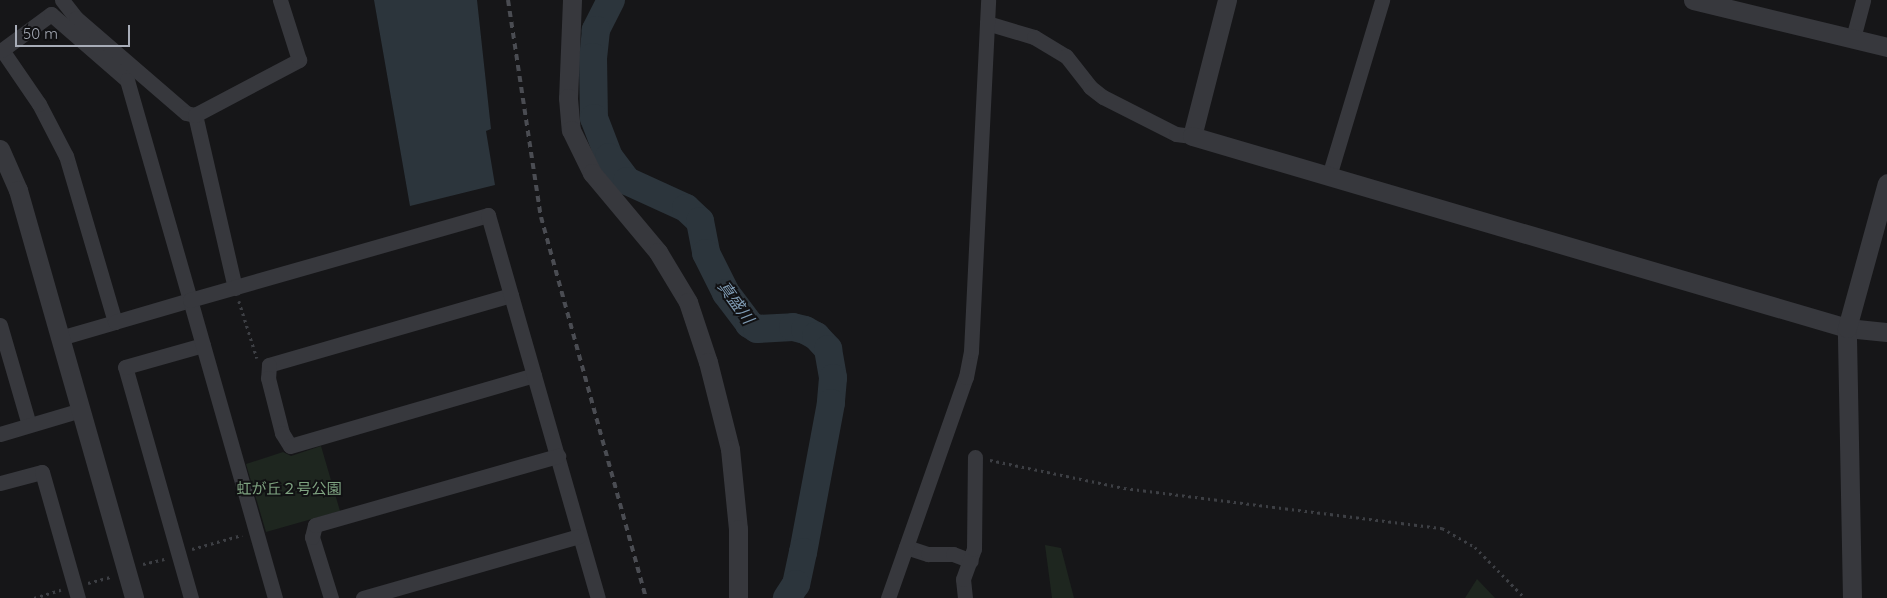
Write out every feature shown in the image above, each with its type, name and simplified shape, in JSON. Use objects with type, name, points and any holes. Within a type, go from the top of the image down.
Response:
[{"type":"street","points":[[62,0],[76,18],[186,113],[195,115],[299,60],[280,0]]},
{"type":"street","points":[[572,0],[568,98],[571,130],[592,173],[658,252],[688,302],[708,362],[730,449],[738,529],[738,598]]},
{"type":"street","points":[[888,598],[966,377],[972,351],[988,0]]},
{"type":"street","points":[[1192,136],[1227,0]]},
{"type":"street","points":[[1329,176],[1382,0]]},
{"type":"street","points":[[1693,0],[1887,47]]},
{"type":"street","points":[[1853,38],[1863,0]]},
{"type":"street","points":[[115,322],[66,156],[44,112],[2,50],[51,14],[127,80],[275,598]]},
{"type":"street","points":[[987,23],[1034,37],[1066,56],[1103,97],[1176,134],[1192,136],[1847,328],[1887,332]]},
{"type":"street","points":[[195,115],[235,288]]},
{"type":"street","points":[[0,149],[18,190],[134,598]]},
{"type":"street","points":[[1852,598],[1847,328],[1887,183]]},
{"type":"street","points":[[60,338],[488,215],[598,598]]},
{"type":"street","points":[[511,294],[269,365],[268,378],[282,432],[290,446],[534,375]]},
{"type":"street","points":[[0,325],[29,425]]},
{"type":"street","points":[[191,598],[125,367],[203,345]]},
{"type":"street","points":[[0,434],[81,410]]},
{"type":"street","points":[[331,598],[312,537],[315,525],[558,456]]},
{"type":"street","points":[[965,598],[963,579],[971,561],[975,532],[972,471],[975,457]]},
{"type":"street","points":[[0,483],[42,472],[76,590]]},
{"type":"street","points":[[363,598],[579,536]]},
{"type":"street","points":[[906,547],[928,554],[953,554],[971,561]]},
{"type":"path","points":[[235,288],[258,366]]},
{"type":"path","points":[[975,457],[1124,488],[1442,528],[1475,546],[1525,598]]},
{"type":"path","points":[[183,551],[256,532]]},
{"type":"path","points":[[137,566],[172,556]]},
{"type":"path","points":[[34,598],[76,590],[116,575]]},
{"type":"green space","name":"虹が丘２号公園","points":[[321,446],[340,511],[266,532],[246,464],[283,452],[291,456]]},
{"type":"green space","points":[[1045,545],[1061,548],[1074,598],[1052,598]]},
{"type":"green space","points":[[1477,579],[1495,598],[1465,598]]},
{"type":"shaded area","points":[[374,0],[477,0],[491,129],[486,131],[495,185],[410,206]]},
{"type":"waterway","name":"真盛川","points":[[611,0],[596,30],[593,57],[594,118],[609,157],[627,181],[686,208],[700,221],[706,253],[726,293],[749,324],[757,329],[793,327],[805,330],[816,336],[828,349],[833,378],[831,403],[796,584],[787,598]]},
{"type":"railway","points":[[508,0],[541,217],[646,598]]}]
